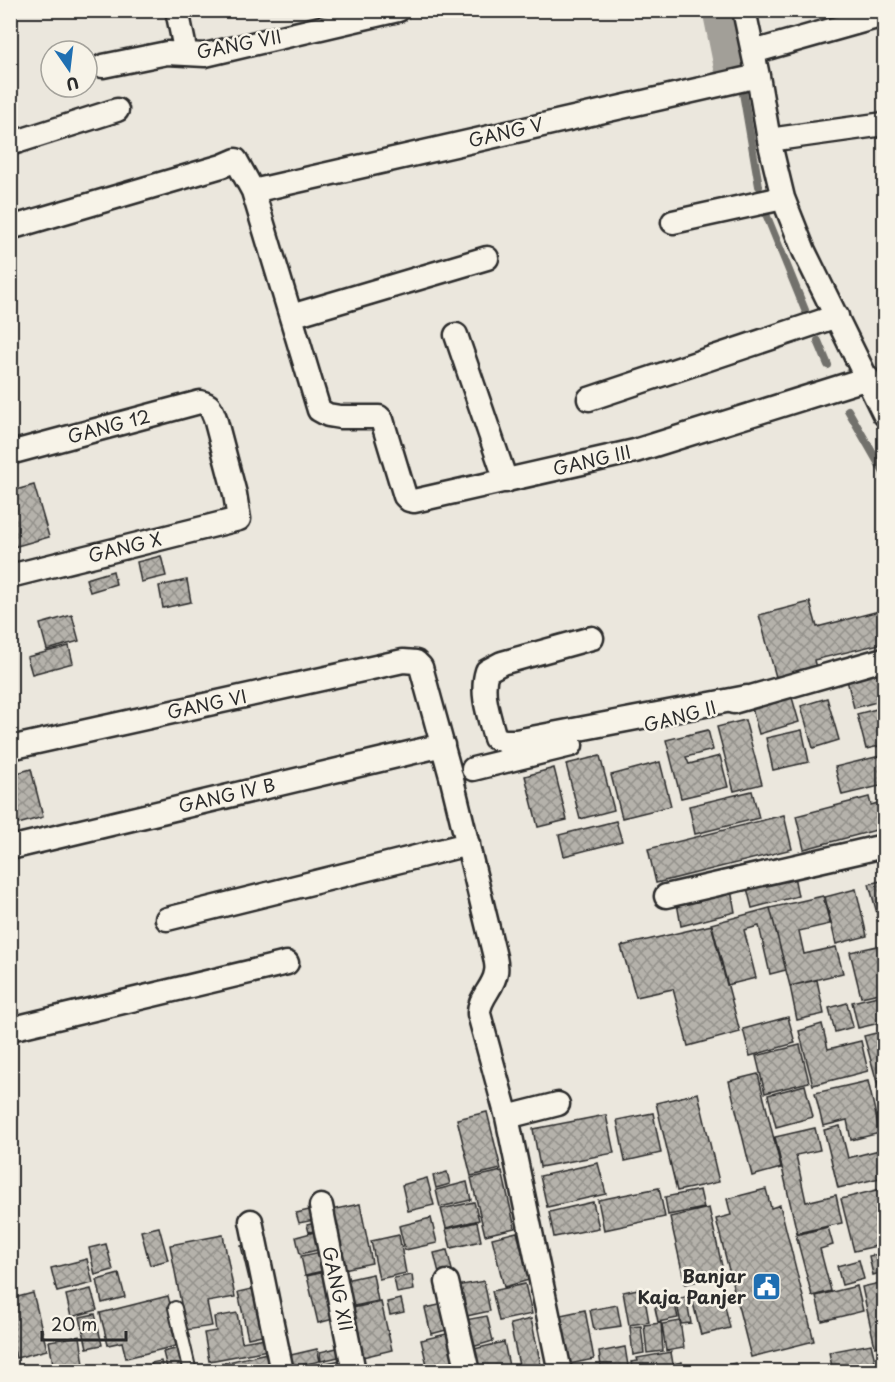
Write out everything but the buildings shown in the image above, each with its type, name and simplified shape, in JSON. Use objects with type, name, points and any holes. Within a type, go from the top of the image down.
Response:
[{"type":"street","points":[[177,10],[186,54]]},
{"type":"street","name":"GANG VII","points":[[103,66],[167,53],[205,55],[398,10]]},
{"type":"street","points":[[744,10],[769,140],[783,198],[804,251],[885,414]]},
{"type":"street","points":[[753,52],[885,15]]},
{"type":"street","name":"GANG V","points":[[253,190],[758,76]]},
{"type":"street","points":[[10,144],[117,110]]},
{"type":"street","points":[[769,140],[885,124]]},
{"type":"street","points":[[10,228],[236,160],[253,190],[291,316],[487,258]]},
{"type":"street","points":[[673,222],[783,198]]},
{"type":"street","name":"GANG III","points":[[291,316],[319,410],[328,415],[340,417],[379,417],[382,420],[405,496],[414,501],[635,451],[868,378]]},
{"type":"street","points":[[589,399],[837,316]]},
{"type":"street","points":[[456,335],[506,481]]},
{"type":"street","name":"GANG 12","points":[[10,453],[200,402],[207,403],[211,408],[235,494],[239,519]]},
{"type":"street","name":"GANG X","points":[[10,576],[239,519]]},
{"type":"street","points":[[592,638],[502,663],[487,671],[484,693],[495,738],[516,741],[747,697]]},
{"type":"street","name":"GANG II","points":[[473,769],[702,713],[747,697],[885,659]]},
{"type":"street","name":"GANG VI","points":[[10,748],[403,661],[416,662],[421,667],[443,745]]},
{"type":"street","points":[[443,745],[495,957],[496,972],[482,1000],[479,1014],[507,1117],[560,1371]]},
{"type":"street","name":"GANG IV B","points":[[10,848],[443,745]]},
{"type":"street","points":[[167,919],[468,844]]},
{"type":"street","points":[[666,896],[885,846]]},
{"type":"street","points":[[10,1029],[286,963]]},
{"type":"street","points":[[507,1117],[558,1104]]},
{"type":"street","name":"GANG XII","points":[[321,1206],[354,1371]]},
{"type":"street","points":[[251,1221],[282,1371]]},
{"type":"street","points":[[447,1282],[468,1371]]},
{"type":"lane","points":[[175,1308],[190,1371]]},
{"type":"waterway","points":[[728,10],[739,64]]},
{"type":"waterway","points":[[743,93],[759,186]]},
{"type":"waterway","points":[[766,214],[805,310]]},
{"type":"waterway","points":[[818,341],[828,365]]},
{"type":"waterway","points":[[848,410],[884,473]]},
{"type":"place","name":"Banjar Kaja Panjer","points":[[767,1287]]}]
